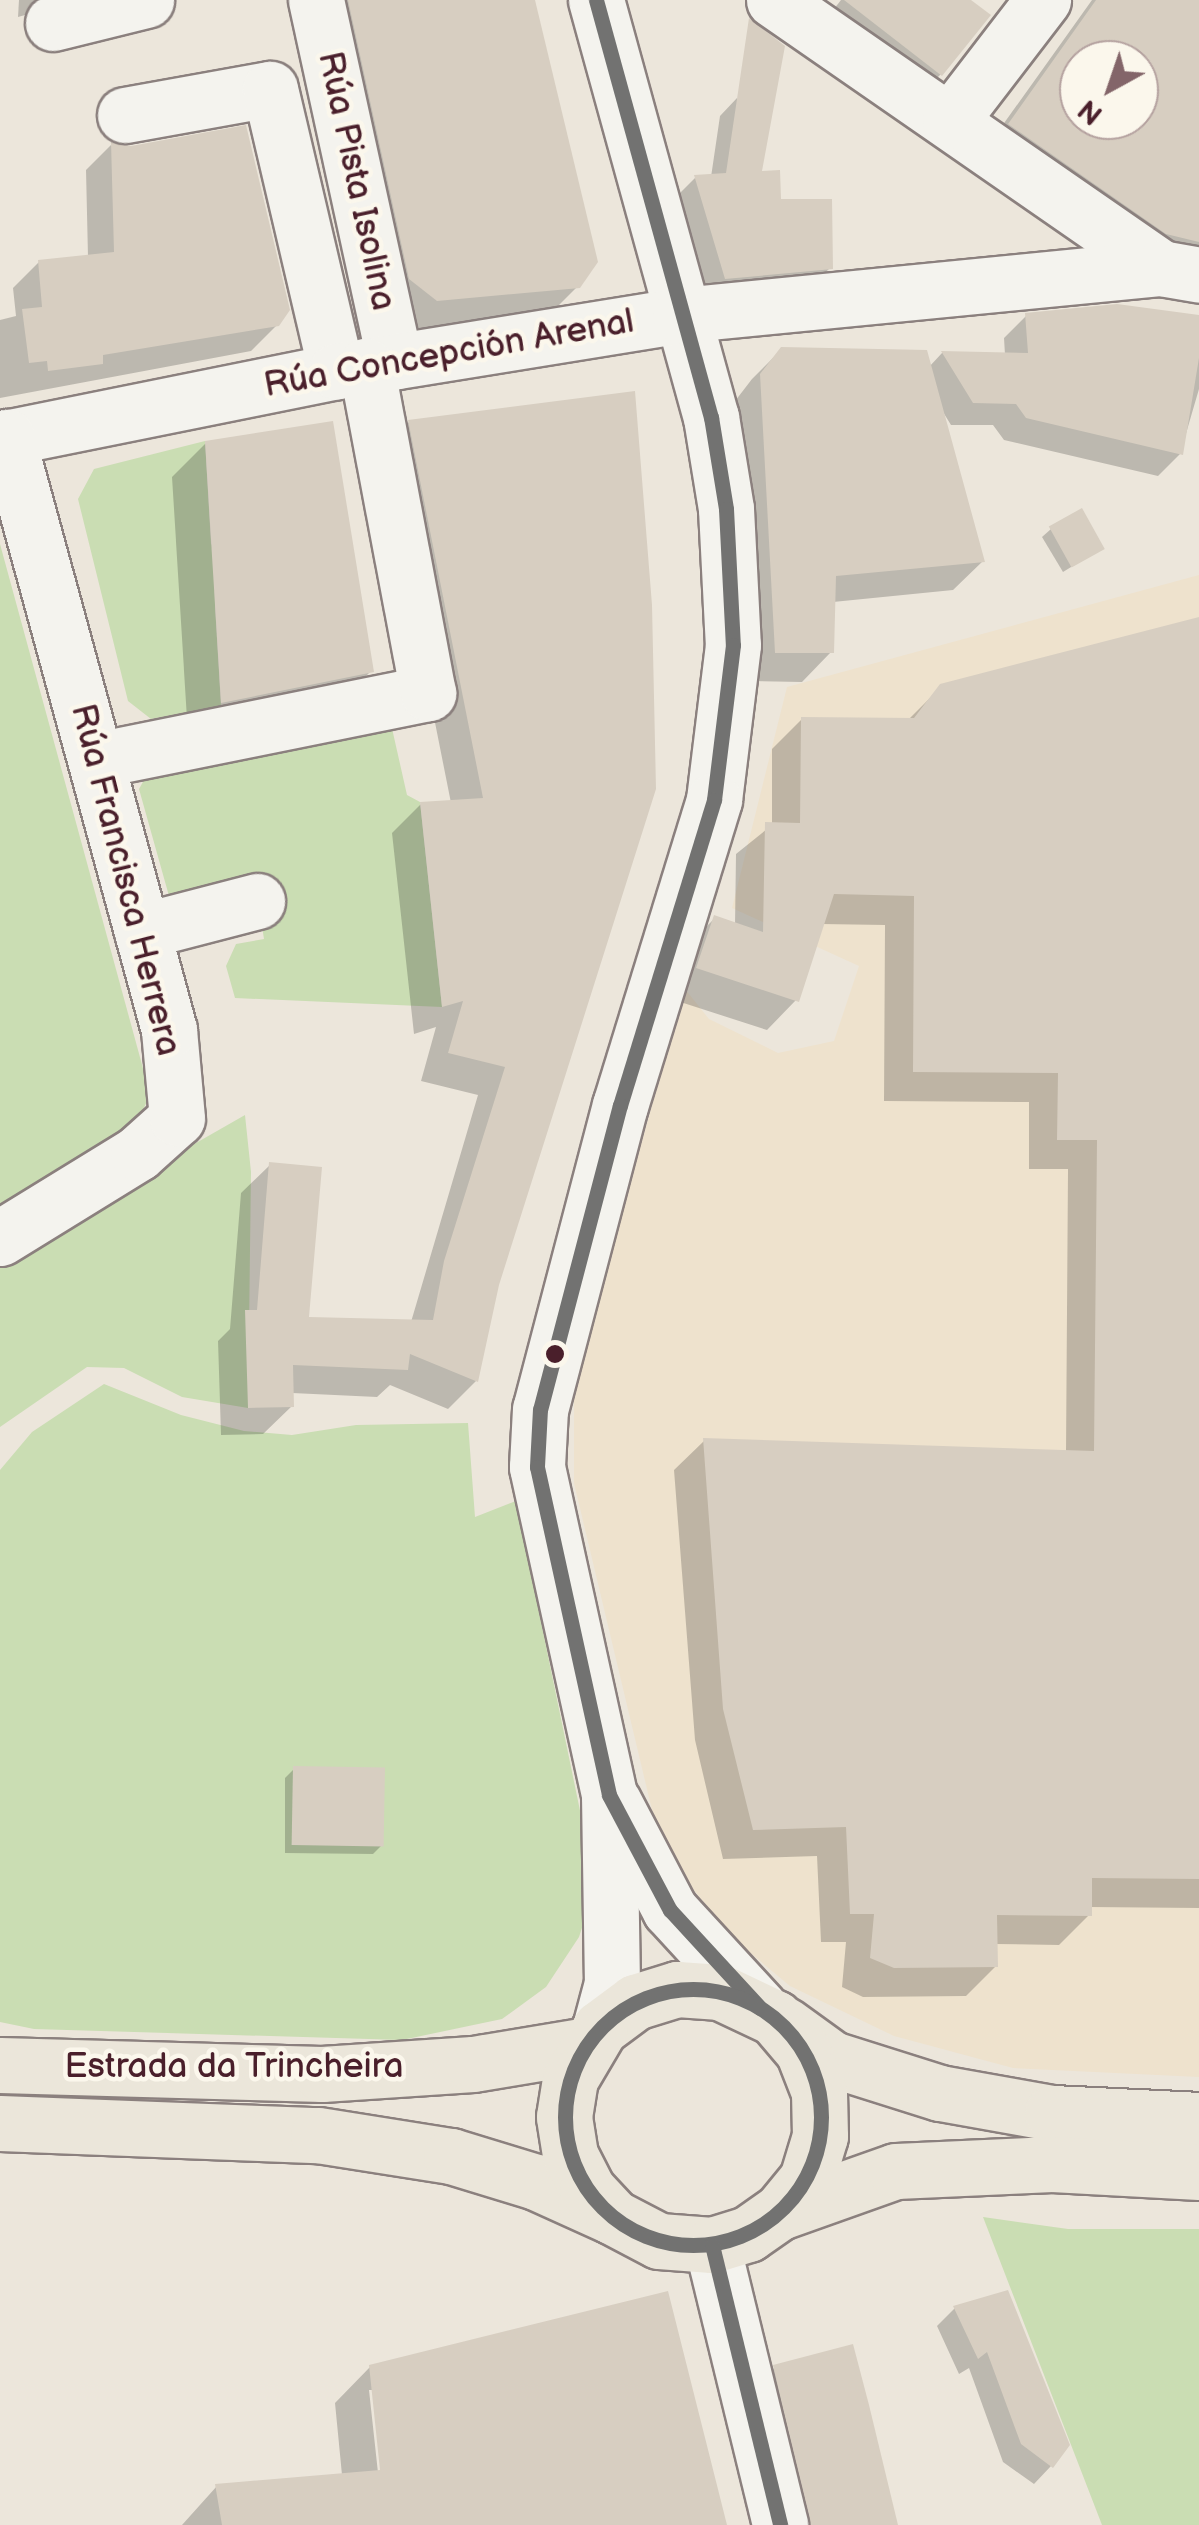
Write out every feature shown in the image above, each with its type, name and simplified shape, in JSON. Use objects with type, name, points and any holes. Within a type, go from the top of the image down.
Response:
[{"type":"highway","points":[[1199,2120],[1052,2113],[940,2093],[832,2059],[768,2013],[720,1992],[677,1989],[636,2002],[593,2037],[570,2079],[564,2117],[570,2155],[587,2189],[613,2217],[659,2242],[712,2244],[748,2234],[780,2212],[896,2170],[1052,2164],[1199,2172]]},
{"type":"highway","points":[[768,2013],[808,2065],[819,2092],[820,2136],[807,2178],[780,2212]]},
{"type":"highway","name":"Estrada da Trincheira","points":[[3,2063],[322,2074],[473,2064],[593,2037]]},
{"type":"highway","name":"Estrada da Trincheira","points":[[0,2122],[318,2134],[451,2156],[536,2182],[613,2217]]},
{"type":"street","points":[[53,24],[146,0]]},
{"type":"street","name":"Rúa Pista Isolina","points":[[316,0],[366,366]]},
{"type":"street","points":[[593,2037],[612,1983],[609,1795],[537,1467],[540,1409],[620,1105],[714,800],[733,645],[726,508],[711,418],[596,0]]},
{"type":"street","points":[[950,121],[1043,0]]},
{"type":"street","points":[[795,6],[950,121],[1180,272]]},
{"type":"street","points":[[96,760],[428,694],[366,366],[270,89],[125,115]]},
{"type":"street","points":[[1024,286],[1052,260],[1060,237],[1050,190]]},
{"type":"street","name":"Rúa Concepción Arenal","points":[[4,438],[366,366],[680,315],[1180,272]]},
{"type":"street","name":"Rúa Francisca Herrera","points":[[0,1238],[138,1153],[177,1118],[169,1030],[4,438]]},
{"type":"street","points":[[142,932],[257,902]]},
{"type":"street","points":[[609,1795],[670,1910],[768,2013]]},
{"type":"street","points":[[712,2244],[780,2525]]},
{"type":"shaded area","points":[[1199,575],[1199,2077],[1013,2068],[894,2036],[790,1986],[736,1941],[662,1852],[574,1483],[574,1381],[685,989],[709,1019],[778,1053],[834,1041],[859,966],[732,908],[787,687]]},
{"type":"green space","points":[[205,441],[211,544],[267,593],[215,606],[221,706],[151,719],[128,701],[78,499],[94,469]]},
{"type":"green space","points":[[0,544],[150,1094],[138,1122],[0,1210]]},
{"type":"green space","points":[[389,715],[407,795],[420,802],[442,1007],[235,998],[226,966],[236,944],[264,939],[256,889],[169,896],[139,789],[144,780]]},
{"type":"green space","points":[[245,1115],[251,1172],[248,1408],[182,1397],[124,1368],[87,1367],[0,1427],[0,1255]]},
{"type":"green space","points":[[104,1384],[181,1415],[244,1431],[292,1435],[356,1425],[468,1423],[475,1517],[516,1501],[590,1859],[590,1903],[579,1937],[546,1987],[502,2019],[402,2040],[34,2029],[0,2022],[0,1470],[32,1432]]},
{"type":"green space","points":[[983,2217],[1068,2229],[1199,2229],[1199,2525],[1102,2525]]},
{"type":"building","points":[[348,0],[535,0],[598,262],[580,288],[437,301],[409,279]]},
{"type":"building","points":[[844,0],[971,0],[991,15],[942,76]]},
{"type":"building","points":[[1096,0],[1199,0],[1199,242],[1166,234],[1008,124],[1059,52],[1059,140],[1159,140],[1159,40],[1068,40]]},
{"type":"building","points":[[749,18],[785,46],[762,171],[780,170],[781,199],[832,199],[833,269],[725,279],[694,175],[726,173]]},
{"type":"building","points":[[246,125],[290,310],[279,326],[103,355],[103,364],[48,371],[47,361],[29,363],[22,309],[42,307],[38,260],[114,252],[111,142],[131,146]]},
{"type":"building","points":[[1117,304],[1199,315],[1199,358],[1183,455],[1026,418],[1016,404],[973,403],[941,351],[1028,353],[1025,313]]},
{"type":"building","points":[[781,347],[927,350],[985,562],[836,576],[834,653],[775,653],[760,374]]},
{"type":"building","points":[[635,391],[652,605],[656,789],[499,1285],[478,1382],[410,1354],[408,1370],[293,1365],[294,1407],[248,1408],[245,1310],[257,1310],[269,1162],[322,1167],[309,1317],[433,1320],[444,1261],[505,1067],[448,1053],[463,1001],[442,1007],[420,802],[483,798],[408,420]]},
{"type":"building","points":[[333,421],[374,672],[221,703],[205,441]]},
{"type":"building","points":[[1082,508],[1105,549],[1072,568],[1049,526]]},
{"type":"building","points":[[1199,617],[1199,1879],[1092,1878],[1092,1916],[997,1915],[998,1967],[894,1968],[870,1958],[874,1914],[850,1914],[846,1827],[753,1830],[723,1709],[703,1438],[1094,1451],[1097,1140],[1057,1140],[1058,1073],[913,1072],[914,896],[834,894],[799,1002],[696,968],[714,915],[763,932],[765,822],[800,823],[801,717],[914,718],[940,684]]},
{"type":"building","points":[[293,1766],[385,1768],[384,1847],[292,1845]]},
{"type":"building","points":[[1008,2290],[1070,2445],[1053,2468],[1021,2444],[987,2352],[978,2359],[953,2306]]},
{"type":"building","points":[[668,2291],[727,2525],[222,2525],[215,2484],[380,2470],[369,2365]]},
{"type":"building","points":[[853,2344],[898,2525],[810,2525],[773,2365]]},
{"type":"transit line","points":[[596,0],[711,417],[726,509],[733,645],[714,800],[620,1105],[540,1409],[537,1467],[609,1795],[670,1910],[760,2008]]},
{"type":"transit line","points":[[693,1989],[742,1999],[783,2027],[811,2068],[821,2117],[811,2166],[783,2207],[742,2235],[693,2245],[644,2235],[603,2207],[575,2166],[565,2117],[575,2068],[603,2027],[644,1999],[693,1989]]},
{"type":"transit line","points":[[712,2245],[780,2525]]}]
